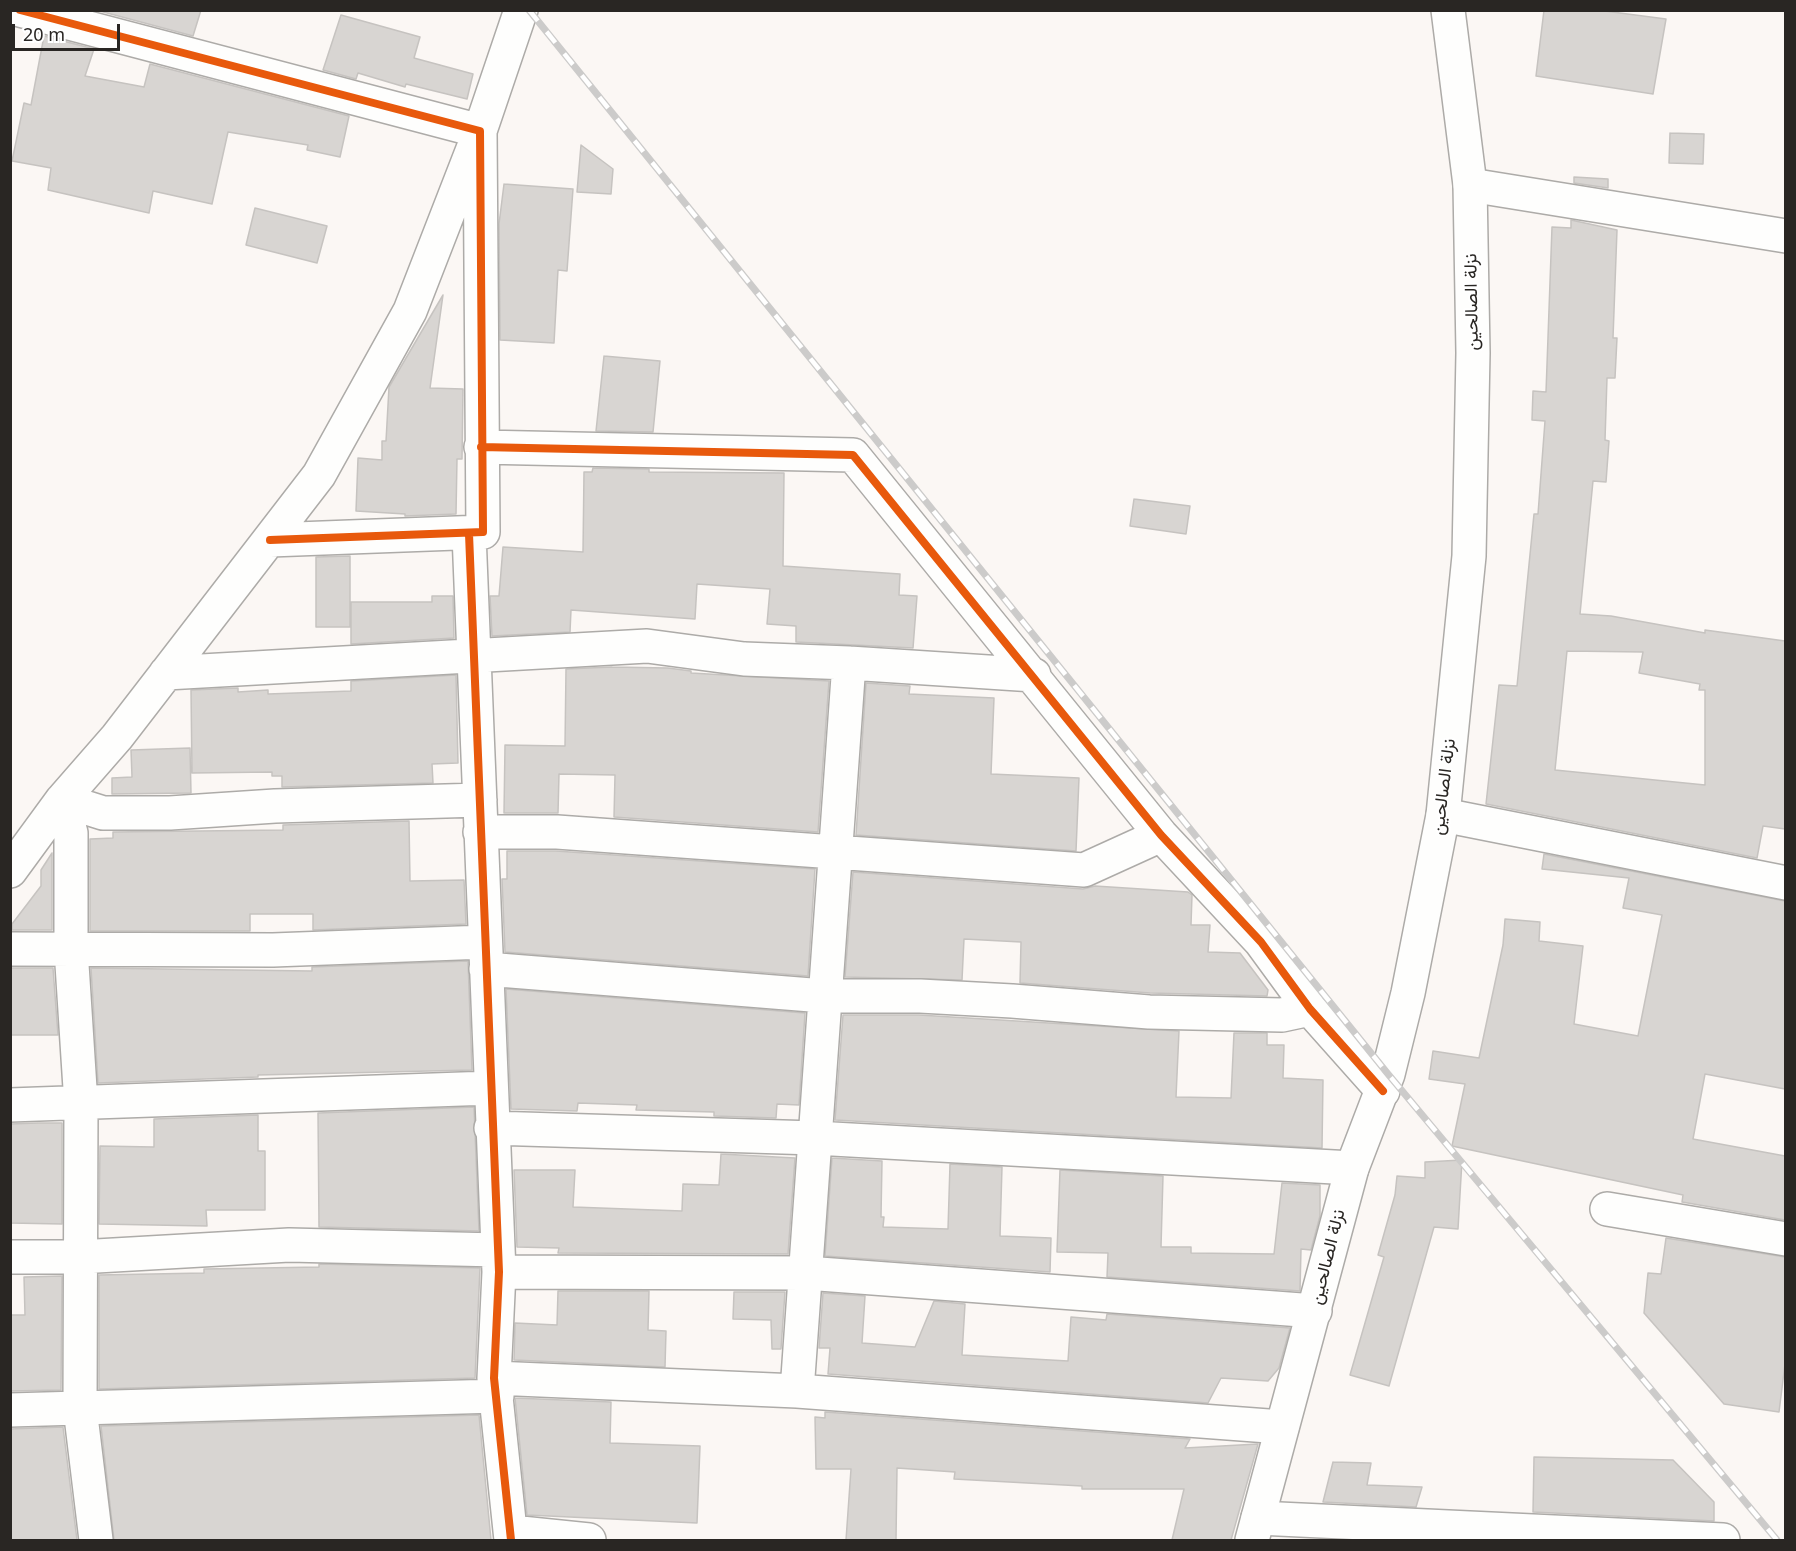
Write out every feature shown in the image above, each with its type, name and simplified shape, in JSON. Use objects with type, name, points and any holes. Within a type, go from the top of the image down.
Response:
[{"type":"street","points":[[20,10],[116,22],[480,131]]},
{"type":"street","points":[[10,871],[62,800],[117,737],[320,476],[410,310],[480,131],[521,10]]},
{"type":"street","name":"نزلة الصالحين","points":[[1255,1529],[1352,1168],[1383,1091],[1408,993],[1443,815],[1469,556],[1473,353],[1470,185],[1448,10]]},
{"type":"street","points":[[270,540],[483,532],[480,131]]},
{"type":"street","points":[[1470,185],[1785,236]]},
{"type":"street","points":[[481,447],[852,456],[1034,675],[1161,835],[1261,942],[1310,1009],[1383,1091]]},
{"type":"street","points":[[469,534],[476,655],[491,1128],[498,1261],[496,1387],[511,1536],[589,1540]]},
{"type":"street","points":[[166,673],[647,646],[744,660],[849,663],[1034,675]]},
{"type":"street","points":[[798,1391],[849,663]]},
{"type":"street","points":[[62,800],[103,813],[170,813],[275,806],[480,816],[557,832],[1084,870],[1161,835]]},
{"type":"street","points":[[62,800],[71,833],[71,949],[81,1104],[80,1408],[96,1540]]},
{"type":"street","points":[[1443,815],[1785,884]]},
{"type":"street","points":[[10,949],[273,950],[486,955],[824,996],[1012,1001],[1149,1012],[1282,1015],[1310,1009]]},
{"type":"street","points":[[10,1105],[490,1088]]},
{"type":"street","points":[[491,1128],[815,1138],[1352,1168]]},
{"type":"street","points":[[1607,1209],[1785,1239]]},
{"type":"street","points":[[10,1257],[79,1257],[289,1245],[498,1261],[806,1273],[1315,1311]]},
{"type":"street","points":[[10,1410],[496,1387],[798,1391],[1282,1427]]},
{"type":"street","points":[[1255,1529],[1723,1540]]},
{"type":"building","points":[[96,10],[201,10],[193,36]]},
{"type":"building","points":[[1544,10],[1597,10],[1666,19],[1653,94],[1536,76]]},
{"type":"building","points":[[341,15],[420,37],[414,58],[473,74],[467,99],[406,84],[405,87],[358,73],[356,79],[323,70]]},
{"type":"building","points":[[44,36],[94,49],[85,76],[144,87],[150,64],[349,116],[340,157],[307,150],[308,145],[228,132],[212,204],[153,191],[149,213],[48,190],[51,168],[12,161],[24,103],[31,105]]},
{"type":"building","points":[[1670,133],[1704,134],[1703,164],[1669,163]]},
{"type":"building","points":[[581,145],[613,169],[611,194],[577,192]]},
{"type":"building","points":[[1574,177],[1608,179],[1608,188],[1574,183]]},
{"type":"building","points":[[504,184],[573,189],[567,271],[558,270],[554,343],[500,340],[499,224]]},
{"type":"building","points":[[255,208],[327,226],[317,263],[246,245]]},
{"type":"building","points":[[1571,220],[1617,230],[1613,338],[1617,338],[1615,378],[1607,378],[1605,440],[1609,441],[1606,482],[1593,481],[1580,614],[1611,616],[1705,633],[1705,630],[1785,641],[1785,829],[1763,826],[1757,858],[1486,804],[1499,685],[1517,686],[1534,514],[1538,514],[1545,421],[1532,420],[1533,391],[1546,392],[1552,227],[1571,228]],"holes":[[[1567,651],[1643,652],[1639,673],[1700,684],[1699,690],[1705,690],[1705,785],[1555,770]]]},
{"type":"building","points":[[443,295],[430,388],[463,389],[462,459],[457,459],[456,514],[405,516],[405,514],[356,511],[358,458],[382,460],[382,441],[386,441],[389,387]]},
{"type":"building","points":[[604,356],[660,361],[653,432],[596,431]]},
{"type":"building","points":[[593,468],[649,469],[649,472],[784,473],[783,566],[900,574],[899,595],[917,596],[913,648],[796,642],[796,626],[767,624],[770,589],[697,584],[695,619],[571,610],[570,632],[492,636],[490,596],[499,596],[503,547],[583,552],[584,472],[592,472]]},
{"type":"building","points":[[1134,499],[1190,506],[1186,534],[1130,526]]},
{"type":"building","points":[[350,556],[350,627],[316,627],[316,557]]},
{"type":"building","points":[[432,596],[453,596],[454,638],[351,644],[351,602],[432,602]]},
{"type":"building","points":[[668,668],[691,671],[691,673],[829,681],[818,832],[614,817],[615,775],[559,774],[558,813],[504,813],[505,745],[565,746],[566,669]]},
{"type":"building","points":[[456,675],[458,763],[432,764],[433,783],[282,787],[282,776],[272,776],[272,772],[192,773],[191,690],[238,688],[238,692],[268,690],[268,694],[351,691],[351,681]]},
{"type":"building","points":[[866,683],[910,686],[909,694],[994,698],[991,774],[1079,778],[1076,851],[856,835]]},
{"type":"building","points":[[190,748],[191,793],[112,794],[112,778],[132,777],[131,750]]},
{"type":"building","points":[[409,821],[410,881],[464,880],[466,924],[313,930],[313,914],[250,914],[250,931],[90,931],[90,839],[113,838],[113,832],[283,830],[283,825]]},
{"type":"building","points":[[507,851],[556,851],[815,869],[808,976],[505,952],[502,879],[507,879]]},
{"type":"building","points":[[52,853],[52,930],[12,930],[12,924],[41,886],[41,870]]},
{"type":"building","points":[[1544,854],[1785,901],[1785,1089],[1705,1074],[1693,1139],[1785,1156],[1785,1220],[1682,1202],[1683,1195],[1452,1146],[1465,1084],[1429,1079],[1433,1051],[1479,1058],[1503,945],[1505,919],[1540,922],[1539,941],[1583,946],[1574,1024],[1638,1036],[1662,915],[1623,908],[1629,878],[1542,869]]},
{"type":"building","points":[[853,872],[1083,889],[1095,886],[1188,892],[1192,895],[1191,925],[1210,925],[1208,952],[1240,953],[1268,990],[1267,996],[1150,993],[1020,983],[1021,942],[964,939],[962,980],[845,977]]},
{"type":"building","points":[[468,961],[472,1070],[258,1075],[258,1077],[98,1083],[91,968],[312,971],[312,967]]},
{"type":"building","points":[[11,968],[53,968],[58,1035],[11,1035]]},
{"type":"building","points":[[506,989],[805,1013],[799,1105],[777,1104],[776,1118],[714,1116],[714,1112],[636,1110],[637,1105],[578,1103],[577,1111],[511,1109]]},
{"type":"building","points":[[843,1015],[919,1015],[1179,1031],[1176,1097],[1231,1098],[1234,1033],[1267,1033],[1267,1045],[1284,1045],[1283,1078],[1323,1080],[1322,1148],[835,1120]]},
{"type":"building","points":[[474,1107],[479,1231],[319,1227],[318,1113]]},
{"type":"building","points":[[258,1115],[258,1151],[265,1151],[265,1210],[206,1210],[207,1226],[99,1224],[100,1146],[154,1147],[154,1119]]},
{"type":"building","points":[[62,1123],[62,1224],[10,1223],[10,1124]]},
{"type":"building","points":[[721,1154],[795,1158],[788,1254],[558,1253],[559,1248],[517,1247],[514,1170],[575,1170],[573,1207],[682,1211],[683,1184],[719,1185]]},
{"type":"building","points":[[832,1158],[882,1161],[881,1217],[884,1217],[883,1227],[948,1229],[950,1164],[1002,1167],[1000,1236],[1051,1238],[1050,1272],[825,1256]]},
{"type":"building","points":[[1462,1160],[1458,1229],[1434,1227],[1389,1386],[1350,1375],[1384,1257],[1378,1255],[1395,1195],[1397,1176],[1425,1178],[1425,1162]]},
{"type":"building","points":[[1060,1170],[1163,1176],[1161,1247],[1191,1247],[1191,1253],[1274,1254],[1282,1183],[1320,1185],[1320,1216],[1311,1250],[1301,1249],[1300,1291],[1107,1277],[1108,1253],[1057,1252]]},
{"type":"building","points":[[1666,1238],[1785,1257],[1785,1364],[1779,1412],[1724,1404],[1644,1313],[1648,1273],[1661,1274]]},
{"type":"building","points":[[319,1264],[480,1268],[475,1378],[99,1389],[99,1275],[204,1273],[204,1269],[319,1267]]},
{"type":"building","points":[[62,1276],[61,1390],[10,1391],[10,1315],[25,1315],[24,1277]]},
{"type":"building","points":[[558,1291],[649,1291],[648,1330],[666,1331],[665,1367],[514,1360],[515,1323],[557,1325]]},
{"type":"building","points":[[734,1292],[785,1292],[781,1349],[772,1349],[771,1320],[733,1319]]},
{"type":"building","points":[[823,1293],[865,1296],[862,1343],[915,1347],[934,1301],[965,1304],[962,1355],[1068,1361],[1071,1317],[1106,1320],[1107,1314],[1290,1328],[1279,1368],[1268,1381],[1221,1378],[1208,1403],[828,1374],[830,1348],[819,1348]]},
{"type":"building","points":[[515,1398],[611,1402],[610,1443],[700,1446],[697,1523],[527,1515]]},
{"type":"building","points":[[825,1412],[1190,1439],[1185,1448],[1258,1444],[1231,1540],[1172,1540],[1184,1489],[1082,1489],[1082,1486],[954,1479],[955,1472],[897,1468],[896,1540],[846,1540],[851,1469],[816,1469],[815,1417],[825,1418]]},
{"type":"building","points":[[479,1415],[491,1540],[114,1540],[101,1426]]},
{"type":"building","points":[[63,1427],[77,1540],[10,1540],[10,1429]]},
{"type":"building","points":[[1534,1457],[1673,1460],[1714,1502],[1714,1521],[1533,1512]]},
{"type":"building","points":[[1333,1462],[1371,1463],[1367,1485],[1422,1487],[1416,1507],[1323,1502]]},
{"type":"railway","points":[[529,10],[1388,1074],[1777,1540]]},
{"type":"cycle path","points":[[20,10],[480,131],[483,532],[270,540]]},
{"type":"cycle path","points":[[481,447],[853,455],[1161,835],[1261,942],[1310,1009],[1383,1091]]},
{"type":"cycle path","points":[[469,534],[499,1272],[494,1378],[511,1540]]}]
